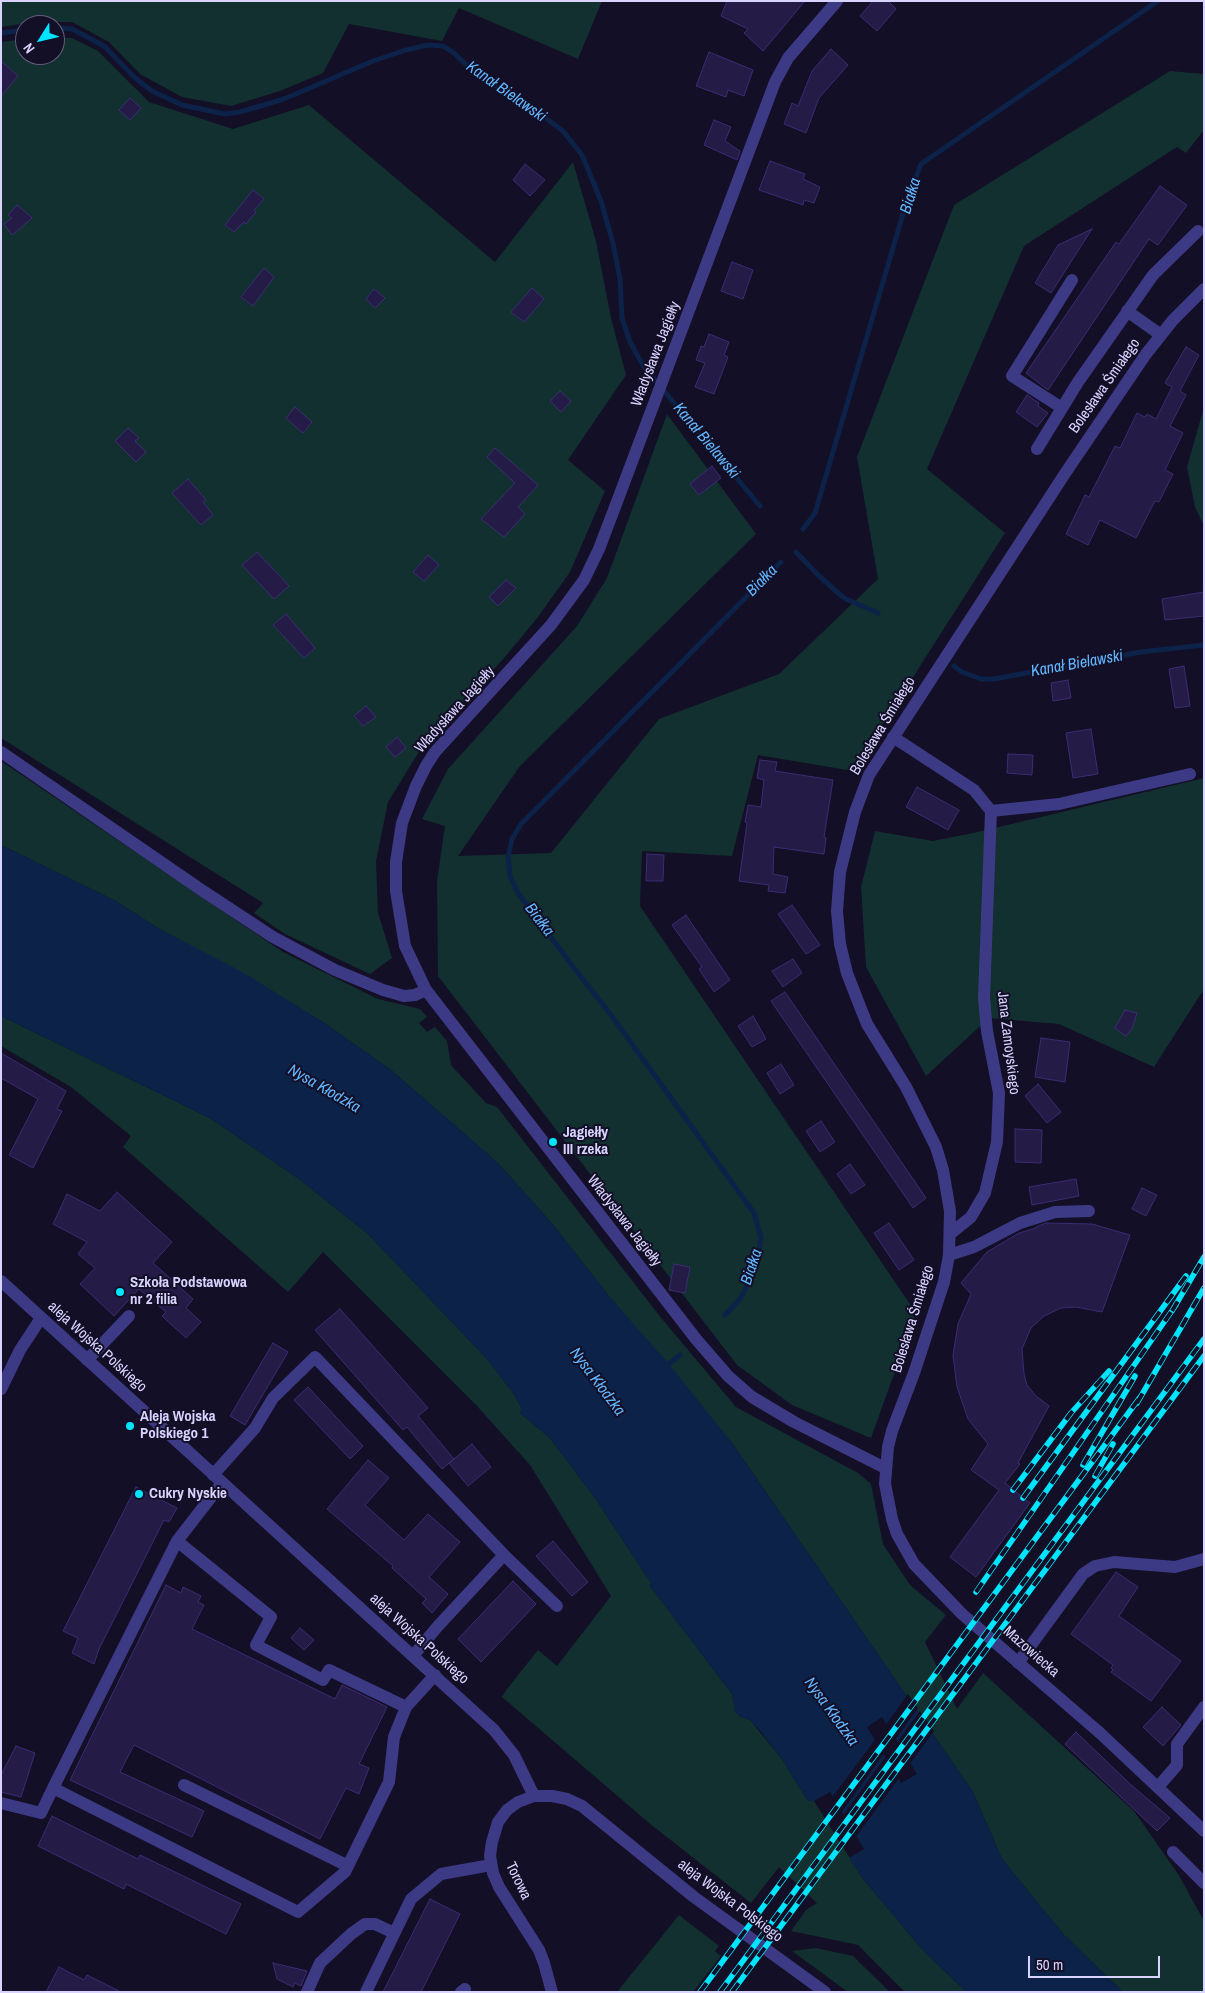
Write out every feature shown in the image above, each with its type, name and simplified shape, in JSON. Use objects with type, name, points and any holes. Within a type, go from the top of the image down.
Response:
[{"type":"street","name":"Władysława Jagiełły","points":[[837,1],[780,70],[599,550],[584,580],[551,625],[435,752],[426,766],[402,823],[398,848],[396,891],[405,946],[426,990],[690,1331],[728,1376],[752,1398],[885,1468]]},
{"type":"street","points":[[1037,449],[1062,408],[1153,275],[1198,231]]},
{"type":"street","points":[[1062,408],[1012,376],[1072,280]]},
{"type":"street","name":"Bolesława Śmiałego","points":[[885,1468],[892,1431],[914,1373],[944,1282],[949,1255],[950,1211],[943,1170],[936,1147],[906,1087],[867,1024],[847,973],[840,944],[837,911],[840,872],[850,828],[869,775],[1066,472],[1146,354],[1204,289]]},
{"type":"street","points":[[1127,311],[1161,335]]},
{"type":"street","points":[[893,737],[974,790],[991,812],[1059,804],[1190,774]]},
{"type":"street","points":[[1,752],[229,909],[273,937],[335,970],[383,990],[404,996],[415,995],[426,990]]},
{"type":"street","name":"Jana Zamoyskiego","points":[[950,1234],[970,1218],[985,1193],[997,1142],[999,1093],[987,1031],[984,998],[991,812]]},
{"type":"street","points":[[949,1255],[974,1247],[1020,1223],[1055,1212],[1088,1211]]},
{"type":"street","name":"aleja Wojska Polskiego","points":[[1,1281],[494,1730],[514,1755],[534,1796],[552,1796],[568,1799],[582,1806],[694,1897],[824,1992]]},
{"type":"street","points":[[87,1360],[129,1316]]},
{"type":"street","points":[[1,1389],[20,1350],[41,1318]]},
{"type":"street","points":[[1,1803],[41,1813],[177,1541],[255,1428],[273,1398],[315,1357],[504,1555],[557,1606]]},
{"type":"street","name":"Mazowiecka","points":[[885,1468],[885,1484],[892,1518],[897,1534],[914,1564],[962,1614],[1100,1733],[1204,1831]]},
{"type":"street","points":[[177,1541],[271,1617],[256,1645],[323,1680],[329,1670],[406,1707]]},
{"type":"street","points":[[413,1656],[438,1626],[504,1555]]},
{"type":"street","points":[[1018,1663],[1084,1574],[1095,1566],[1114,1562],[1175,1567],[1204,1559]]},
{"type":"street","points":[[53,1788],[298,1912],[345,1872],[389,1782],[394,1737],[406,1707],[435,1676]]},
{"type":"street","points":[[1158,1788],[1177,1765],[1177,1744],[1204,1707]]},
{"type":"street","points":[[184,1785],[348,1866]]},
{"type":"street","name":"Torowa","points":[[534,1796],[518,1802],[498,1822],[490,1856],[491,1865],[499,1887],[544,1963],[552,1992]]},
{"type":"street","points":[[1173,1852],[1204,1883]]},
{"type":"street","points":[[366,1992],[412,1899],[441,1874],[491,1865]]},
{"type":"street","points":[[307,1992],[320,1963],[350,1934],[365,1924],[375,1924],[394,1934]]},
{"type":"green space","points":[[1,1],[602,1],[578,59],[459,8],[442,41],[349,24],[323,73],[280,91],[231,106],[182,97],[140,74],[109,42],[72,22],[65,22],[65,15],[15,15],[15,25],[1,27]]},
{"type":"green space","points":[[65,38],[72,38],[98,51],[149,102],[233,129],[309,105],[495,262],[573,162],[596,241],[611,318],[626,375],[568,460],[605,491],[570,572],[538,617],[505,657],[420,750],[388,802],[376,861],[378,913],[392,958],[370,974],[285,934],[254,913],[263,903],[1,738],[1,42],[15,40],[15,65],[65,65]]},
{"type":"green space","points":[[1170,71],[1204,74],[1204,130],[1186,153],[1177,147],[1024,246],[927,469],[1005,533],[853,771],[758,755],[732,856],[642,851],[640,906],[916,1313],[871,1438],[792,1405],[737,1365],[438,976],[437,881],[445,826],[422,819],[448,769],[577,626],[607,578],[667,414],[756,534],[520,766],[458,856],[551,853],[659,719],[779,674],[878,579],[857,457],[954,205]]},
{"type":"green space","points":[[1204,407],[1204,526],[1195,507],[1187,467]]},
{"type":"green space","points":[[1,761],[283,952],[378,999],[420,1009],[427,1017],[419,1023],[427,1032],[435,1027],[447,1041],[451,1065],[486,1103],[497,1107],[662,1319],[736,1407],[858,1473],[871,1484],[883,1544],[910,1585],[946,1615],[925,1642],[957,1709],[983,1673],[1134,1811],[1178,1874],[1204,1921],[1204,1992],[1123,1992],[1064,1935],[1002,1859],[973,1792],[732,1443],[608,1295],[555,1227],[498,1163],[391,1070],[323,1022],[158,928],[114,900],[1,845]]},
{"type":"green space","points":[[1204,778],[1204,989],[1154,1067],[1059,1024],[989,1018],[926,1076],[866,967],[861,887],[875,831],[933,841]]},
{"type":"green space","points":[[1,1016],[210,1118],[299,1179],[368,1234],[487,1359],[514,1394],[522,1409],[520,1413],[550,1438],[595,1498],[651,1583],[650,1586],[732,1694],[735,1711],[739,1716],[750,1720],[782,1759],[808,1801],[814,1801],[863,1879],[922,1949],[966,1992],[905,1992],[858,1945],[791,1931],[806,1910],[817,1903],[779,1867],[751,1903],[649,1823],[502,1697],[538,1650],[557,1666],[611,1596],[530,1465],[477,1406],[323,1252],[288,1292],[123,1147],[131,1136],[71,1087],[1,1046]]},
{"type":"green space","points":[[679,1915],[719,1946],[715,1951],[721,1956],[693,1992],[617,1992]]},
{"type":"green space","points":[[816,1948],[853,1956],[890,1992],[848,1992],[792,1951]]},
{"type":"water","name":"Nysa Kłodzka","points":[[1,845],[114,900],[158,928],[244,973],[323,1022],[391,1070],[498,1163],[555,1227],[608,1295],[669,1364],[732,1443],[973,1792],[1002,1859],[1064,1935],[1123,1992],[966,1992],[922,1949],[863,1879],[849,1858],[864,1849],[830,1792],[814,1801],[808,1801],[782,1759],[761,1732],[750,1720],[739,1716],[735,1711],[732,1694],[650,1586],[651,1583],[595,1498],[550,1438],[520,1413],[522,1409],[514,1394],[487,1359],[368,1234],[299,1179],[210,1118],[1,1016]],"holes":[[[882,1717],[917,1774],[901,1783],[867,1727]]]},
{"type":"pier","points":[[908,1694],[918,1708],[894,1741],[885,1726]]},
{"type":"pier","points":[[920,1711],[934,1731],[909,1765],[896,1744]]},
{"type":"pier","points":[[877,1737],[885,1752],[840,1814],[831,1799]]},
{"type":"pier","points":[[887,1755],[900,1777],[855,1838],[842,1817]]},
{"type":"building","points":[[727,1],[805,1],[763,51],[744,33],[748,29],[721,16]]},
{"type":"building","points":[[873,1],[888,1],[896,9],[877,31],[860,16]]},
{"type":"building","points":[[831,49],[848,65],[819,98],[806,133],[784,124],[792,103],[798,106],[812,71]]},
{"type":"building","points":[[709,52],[753,70],[744,96],[728,90],[726,97],[696,86]]},
{"type":"building","points":[[1,61],[18,76],[1,96]]},
{"type":"building","points":[[130,98],[141,108],[130,120],[119,110]]},
{"type":"building","points":[[714,120],[731,127],[725,141],[740,151],[737,160],[704,145]]},
{"type":"building","points":[[770,161],[805,174],[803,179],[820,187],[814,203],[804,200],[803,205],[759,190]]},
{"type":"building","points":[[525,164],[545,180],[530,196],[513,180]]},
{"type":"building","points":[[1160,186],[1187,205],[1158,245],[1149,239],[1048,390],[1026,373],[1116,242],[1119,244]]},
{"type":"building","points":[[253,190],[264,199],[254,210],[256,212],[246,224],[244,222],[234,232],[225,225]]},
{"type":"building","points":[[17,205],[32,218],[12,235],[4,224],[12,218],[8,215]]},
{"type":"building","points":[[1092,229],[1051,293],[1035,283],[1058,245]]},
{"type":"building","points":[[732,262],[753,270],[743,299],[721,291]]},
{"type":"building","points":[[264,268],[274,277],[253,306],[241,297]]},
{"type":"building","points":[[532,288],[544,299],[524,322],[511,312]]},
{"type":"building","points":[[374,289],[385,298],[375,308],[366,299]]},
{"type":"building","points":[[709,334],[729,342],[724,355],[728,357],[714,394],[695,387],[705,363],[696,360],[701,346],[704,347]]},
{"type":"building","points":[[1186,347],[1199,355],[1180,391],[1186,395],[1170,426],[1183,433],[1165,470],[1173,474],[1159,502],[1155,501],[1136,538],[1100,520],[1088,545],[1066,534],[1085,495],[1089,497],[1115,446],[1120,448],[1137,413],[1145,417],[1147,414],[1156,419],[1172,387],[1165,383]]},
{"type":"building","points":[[560,391],[571,401],[561,412],[550,401]]},
{"type":"building","points":[[1027,395],[1039,403],[1038,406],[1048,413],[1037,427],[1016,412]]},
{"type":"building","points":[[295,407],[312,422],[303,433],[286,418]]},
{"type":"building","points":[[128,428],[139,438],[135,441],[146,452],[136,462],[115,441]]},
{"type":"building","points":[[495,448],[538,485],[518,507],[525,514],[504,537],[481,519],[515,483],[487,457]]},
{"type":"building","points":[[712,466],[721,478],[699,495],[690,484]]},
{"type":"building","points":[[188,479],[206,500],[203,502],[213,515],[201,525],[172,493]]},
{"type":"building","points":[[257,552],[289,586],[274,599],[242,565]]},
{"type":"building","points":[[428,555],[439,565],[424,581],[413,572]]},
{"type":"building","points":[[506,580],[516,588],[498,606],[489,597]]},
{"type":"building","points":[[1204,592],[1204,616],[1165,620],[1162,599]]},
{"type":"building","points":[[286,614],[315,648],[304,658],[273,625]]},
{"type":"building","points":[[1184,666],[1190,706],[1175,708],[1169,669]]},
{"type":"building","points":[[1068,680],[1071,698],[1053,701],[1051,683]]},
{"type":"building","points":[[366,706],[376,717],[363,726],[354,716]]},
{"type":"building","points":[[1091,729],[1098,774],[1073,778],[1066,733]]},
{"type":"building","points":[[397,737],[406,748],[395,757],[386,747]]},
{"type":"building","points":[[1008,754],[1033,755],[1032,775],[1007,773]]},
{"type":"building","points":[[760,760],[777,762],[775,771],[833,780],[824,837],[826,838],[824,854],[774,847],[773,874],[788,877],[785,893],[768,891],[769,885],[739,881],[748,805],[761,807],[764,780],[757,778]]},
{"type":"building","points":[[917,787],[959,810],[948,830],[906,807]]},
{"type":"building","points":[[647,854],[664,855],[663,881],[646,881]]},
{"type":"building","points":[[792,905],[820,945],[806,954],[778,914]]},
{"type":"building","points":[[686,915],[730,980],[714,992],[699,969],[702,967],[672,925]]},
{"type":"building","points":[[793,959],[802,973],[783,987],[772,971]]},
{"type":"building","points":[[785,992],[926,1198],[913,1208],[771,1001]]},
{"type":"building","points":[[1125,1010],[1137,1013],[1132,1029],[1126,1036],[1115,1028]]},
{"type":"building","points":[[753,1016],[766,1039],[752,1047],[738,1026]]},
{"type":"building","points":[[1041,1038],[1070,1042],[1065,1082],[1035,1077]]},
{"type":"building","points":[[1,1053],[66,1091],[57,1109],[62,1111],[33,1168],[9,1155],[38,1099],[1,1078]]},
{"type":"building","points":[[781,1064],[794,1085],[780,1094],[767,1073]]},
{"type":"building","points":[[1038,1084],[1061,1112],[1047,1123],[1025,1096]]},
{"type":"building","points":[[821,1121],[835,1142],[820,1152],[806,1131]]},
{"type":"building","points":[[1015,1129],[1042,1130],[1041,1163],[1015,1162]]},
{"type":"building","points":[[850,1164],[865,1185],[851,1194],[837,1174]]},
{"type":"building","points":[[1076,1179],[1079,1196],[1032,1205],[1029,1187]]},
{"type":"building","points":[[1142,1188],[1157,1195],[1146,1216],[1132,1209]]},
{"type":"building","points":[[117,1192],[172,1242],[153,1263],[193,1299],[186,1308],[201,1322],[186,1338],[162,1316],[166,1312],[139,1289],[114,1316],[80,1284],[95,1268],[78,1254],[87,1242],[53,1224],[67,1194],[100,1211]]},
{"type":"building","points":[[889,1223],[914,1260],[899,1270],[874,1233]]},
{"type":"building","points":[[1046,1223],[1092,1224],[1130,1235],[1102,1312],[1076,1307],[1061,1308],[1044,1316],[1031,1328],[1022,1349],[1024,1374],[1027,1385],[1036,1396],[1049,1406],[1018,1463],[1020,1464],[1005,1483],[1030,1503],[976,1577],[950,1557],[999,1490],[971,1470],[988,1444],[968,1419],[957,1387],[953,1355],[958,1324],[971,1294],[961,1283],[987,1252],[1019,1233]]},
{"type":"building","points":[[674,1264],[690,1267],[685,1293],[669,1290]]},
{"type":"building","points":[[340,1309],[428,1408],[418,1416],[454,1459],[442,1469],[407,1427],[403,1430],[315,1330]]},
{"type":"building","points":[[273,1343],[288,1352],[245,1425],[230,1416]]},
{"type":"building","points":[[308,1387],[363,1446],[350,1459],[294,1400]]},
{"type":"building","points":[[472,1444],[491,1467],[468,1486],[449,1463]]},
{"type":"building","points":[[368,1460],[389,1478],[365,1505],[404,1540],[428,1514],[460,1542],[429,1577],[448,1594],[432,1613],[422,1603],[426,1599],[392,1568],[393,1566],[327,1509]]},
{"type":"building","points":[[136,1487],[177,1508],[169,1522],[164,1520],[99,1649],[94,1664],[72,1653],[78,1638],[63,1631]]},
{"type":"building","points":[[553,1541],[588,1582],[572,1596],[536,1556]]},
{"type":"building","points":[[1116,1572],[1138,1587],[1119,1616],[1181,1661],[1151,1701],[1111,1672],[1113,1665],[1071,1634]]},
{"type":"building","points":[[513,1581],[536,1604],[481,1662],[458,1639]]},
{"type":"building","points":[[166,1585],[181,1593],[183,1587],[201,1596],[198,1602],[204,1605],[192,1629],[335,1699],[342,1685],[387,1707],[359,1764],[369,1768],[359,1794],[346,1788],[320,1839],[134,1745],[120,1772],[204,1811],[192,1837],[70,1780]]},
{"type":"building","points":[[300,1628],[314,1640],[304,1650],[291,1638]]},
{"type":"building","points":[[1162,1707],[1181,1725],[1163,1746],[1143,1727]]},
{"type":"building","points":[[1076,1732],[1130,1784],[1170,1818],[1157,1831],[1065,1744]]},
{"type":"building","points":[[16,1746],[35,1753],[21,1797],[1,1792],[1,1775]]},
{"type":"building","points":[[52,1816],[138,1859],[140,1855],[241,1904],[226,1934],[126,1884],[124,1889],[38,1846]]},
{"type":"building","points":[[430,1899],[460,1914],[421,1992],[383,1992]]},
{"type":"building","points":[[273,1963],[307,1971],[301,1986],[295,1983],[293,1987],[277,1979]]},
{"type":"building","points":[[59,1967],[84,1980],[87,1975],[121,1992],[46,1992]]},
{"type":"waterway","name":"Białka","points":[[803,529],[815,513],[903,214],[921,164],[1158,1]]},
{"type":"waterway","name":"Kanał Bielawski","points":[[65,29],[72,29],[104,46],[135,78],[152,91],[182,105],[225,114],[240,112],[284,99],[373,61],[406,50],[428,45],[443,46],[454,53],[477,75],[563,131],[582,155],[601,201],[613,243],[620,279],[622,318],[630,342],[644,367],[760,506]]},
{"type":"waterway","name":"Kanał Bielawski","points":[[1,33],[15,31]]},
{"type":"waterway","name":"Kanał Bielawski","points":[[796,552],[844,598],[878,613]]},
{"type":"waterway","name":"Białka","points":[[725,1315],[741,1298],[756,1267],[761,1238],[754,1213],[611,1015],[518,893],[510,876],[508,857],[512,839],[521,824],[781,562]]},
{"type":"waterway","name":"Kanał Bielawski","points":[[954,666],[962,672],[981,679],[994,679],[1141,652],[1204,645]]},
{"type":"waterway","name":"Białka","points":[[665,1367],[680,1355]]},
{"type":"railway","points":[[1172,1311],[1204,1257]]},
{"type":"railway","points":[[1023,1498],[1186,1276]]},
{"type":"railway","points":[[1137,1403],[1204,1288]]},
{"type":"railway","points":[[976,1592],[1176,1305]]},
{"type":"railway","points":[[720,1992],[1204,1339]]},
{"type":"railway","points":[[732,1992],[1204,1356]]},
{"type":"railway","points":[[1013,1490],[1071,1413],[1109,1371]]},
{"type":"railway","points":[[1083,1465],[1135,1376]]},
{"type":"railway","points":[[700,1992],[1141,1396]]},
{"type":"railway","points":[[1095,1476],[1113,1444]]},
{"type":"place","name":"Jagiełły III rzeka","points":[[553,1142]]},
{"type":"place","name":"Szkoła Podstawowa nr 2 filia","points":[[120,1292]]},
{"type":"place","name":"Aleja Wojska Polskiego 1","points":[[130,1426]]},
{"type":"place","name":"Cukry Nyskie","points":[[139,1494]]}]
